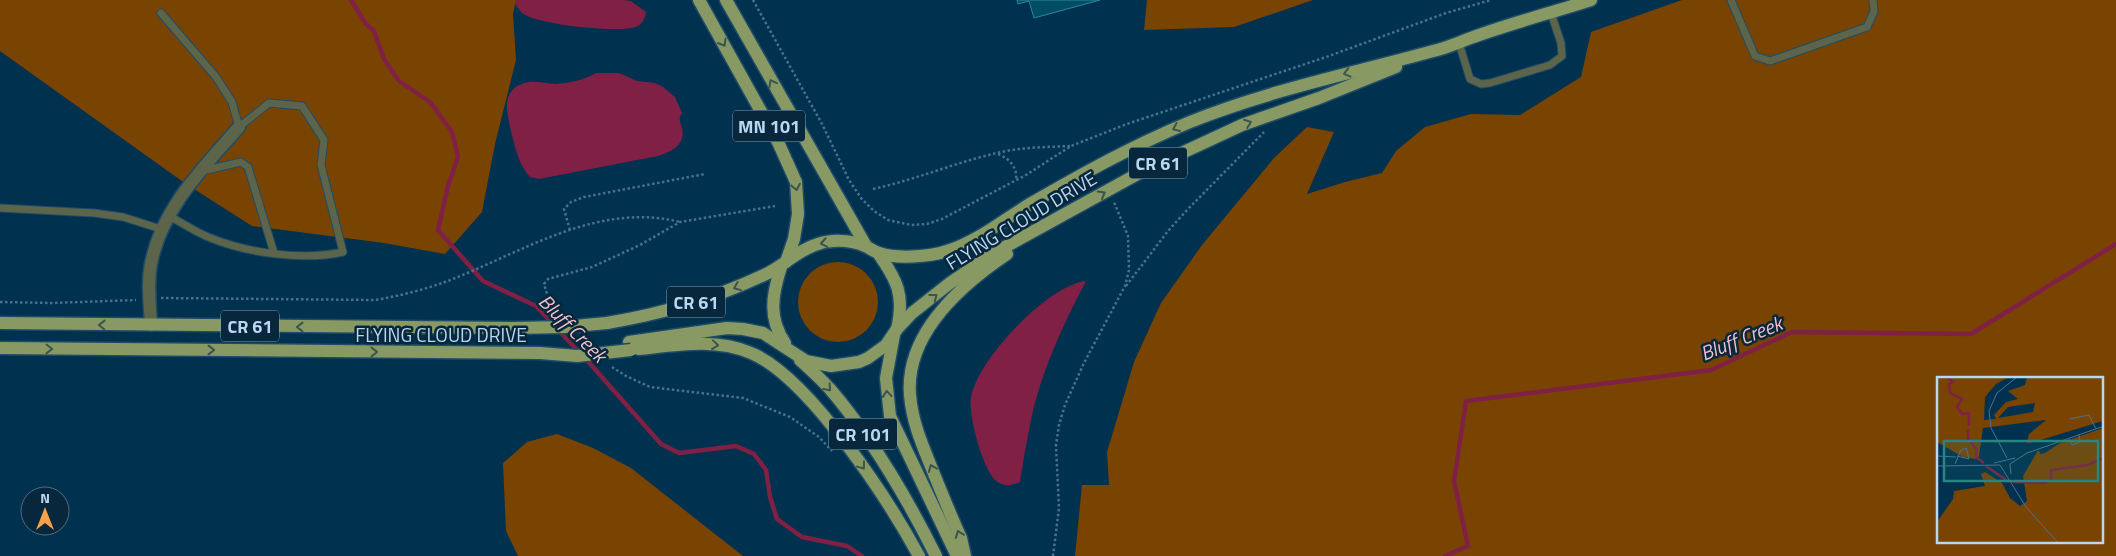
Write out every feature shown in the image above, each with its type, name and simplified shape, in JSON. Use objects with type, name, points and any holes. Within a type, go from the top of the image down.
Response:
[{"type":"main road","name":"MN 101","points":[[699,0],[778,142],[796,182],[798,214],[794,239],[783,264]]},
{"type":"main road","name":"MN 101","points":[[726,0],[866,246]]},
{"type":"main road","name":"FLYING CLOUD DRIVE","points":[[0,348],[540,353],[577,356],[735,328],[763,333],[806,361],[822,365],[849,365],[868,358],[886,344],[912,313],[950,283],[994,253],[1156,164],[1209,139],[1319,98],[1477,35],[1590,0]]},
{"type":"main road","name":"FLYING CLOUD DRIVE","points":[[0,323],[514,328],[564,327],[607,323],[690,305],[783,264],[807,248],[824,242],[852,242],[866,246],[878,253],[915,257],[948,251],[975,239],[1004,219],[1116,155],[1192,121],[1240,103],[1297,86],[1445,48]]},
{"type":"main road","points":[[965,556],[961,538],[945,516],[911,409],[911,375],[919,347],[939,314],[978,275],[1081,205]]},
{"type":"main road","name":"CR 101","points":[[878,253],[889,268],[898,288],[900,306],[886,378],[890,416],[945,516],[957,556]]},
{"type":"main road","name":"CR 101","points":[[783,264],[774,288],[772,312],[779,334],[791,351],[830,389],[855,422],[920,525],[936,556]]},
{"type":"main road","points":[[630,346],[692,343],[715,344],[742,350],[766,361],[783,374],[826,421],[871,478],[919,556]]},
{"type":"street","points":[[151,325],[151,264],[161,230],[168,216],[201,171],[239,127]]},
{"type":"lane","points":[[1731,0],[1755,56],[1770,61],[1866,27],[1874,11],[1873,0]]},
{"type":"lane","points":[[161,13],[216,77],[232,102],[239,127],[269,103],[302,106],[324,140],[321,165],[343,252],[328,256],[297,257],[244,248],[209,237],[168,216]]},
{"type":"lane","points":[[1459,43],[1470,79],[1481,84],[1490,83],[1550,64],[1558,61],[1562,56],[1561,43],[1550,13]]},
{"type":"lane","points":[[201,171],[241,162],[248,167],[274,253]]},
{"type":"lane","points":[[0,208],[94,213],[122,217],[161,230]]},
{"type":"path","points":[[753,0],[822,124],[849,180],[861,198],[880,216],[902,224],[918,225],[935,222],[1016,180],[1071,146],[1157,113],[1329,56],[1446,13],[1491,0]]},
{"type":"path","points":[[1053,556],[1059,508],[1056,445],[1058,425],[1084,363],[1125,287],[1168,230],[1267,129]]},
{"type":"path","points":[[873,188],[908,181],[997,153],[1028,148],[1071,146]]},
{"type":"path","points":[[997,153],[1005,156],[1011,162],[1016,172],[1016,180]]},
{"type":"path","points":[[570,230],[564,209],[571,202],[584,197],[705,174]]},
{"type":"path","points":[[1108,190],[1128,236],[1129,270],[1125,287]]},
{"type":"path","points":[[564,317],[548,298],[543,285],[546,281],[592,267],[640,245],[680,222],[774,206]]},
{"type":"path","points":[[0,302],[61,303],[200,298],[375,300],[400,296],[445,282],[542,239],[570,230],[622,218],[660,217],[680,222]]},
{"type":"path","points":[[607,363],[626,376],[650,387],[743,398],[790,417],[819,437],[837,456]]},
{"type":"shaded area","points":[[0,0],[516,0],[513,14],[516,60],[495,144],[482,212],[445,254],[384,243],[252,226],[186,184],[0,51]]},
{"type":"shaded area","points":[[516,0],[624,0],[631,1],[646,12],[643,21],[636,27],[612,29],[578,27],[531,17],[521,12],[515,4]]},
{"type":"shaded area","points":[[1147,0],[1313,0],[1234,27],[1144,30]]},
{"type":"shaded area","points":[[1682,0],[2116,0],[2116,556],[1075,556],[1082,485],[1109,485],[1107,452],[1134,362],[1161,303],[1202,245],[1274,158],[1307,127],[1334,132],[1307,194],[1382,173],[1396,151],[1425,127],[1471,114],[1520,115],[1581,77],[1591,32]]},
{"type":"shaded area","points":[[596,73],[619,73],[637,81],[655,83],[675,97],[682,113],[680,120],[683,134],[680,143],[672,150],[658,156],[539,179],[530,177],[519,160],[510,127],[507,105],[510,93],[514,88],[529,82],[566,83]]},
{"type":"shaded area","points":[[838,262],[853,265],[866,274],[875,287],[878,302],[875,317],[866,330],[853,339],[838,342],[823,339],[810,330],[801,317],[798,302],[801,287],[810,274],[823,265]]},
{"type":"shaded area","points":[[1086,281],[1060,333],[1040,387],[1030,425],[1020,482],[1010,485],[1001,484],[995,480],[985,464],[974,428],[971,397],[976,381],[1000,345],[1035,309],[1053,295],[1070,286]]},
{"type":"shaded area","points":[[557,434],[593,448],[631,468],[743,556],[518,556],[506,531],[503,463],[527,442]]},
{"type":"building","points":[[1017,0],[1100,0],[1034,18],[1029,1],[1018,4]]},
{"type":"waterway","name":"Bluff Creek","points":[[351,0],[366,24],[374,31],[384,59],[399,81],[430,102],[452,132],[458,157],[448,186],[438,230],[483,281],[536,306],[554,325]]},
{"type":"waterway","name":"Bluff Creek","points":[[1445,556],[1468,546],[1454,481],[1466,401],[1711,370],[1792,332],[1971,334],[2116,244]]},
{"type":"waterway","name":"Bluff Creek","points":[[559,331],[579,352]]},
{"type":"waterway","name":"Bluff Creek","points":[[585,358],[661,444],[679,453],[736,446],[754,454],[766,470],[770,497],[777,519],[802,537],[847,546],[862,556]]}]
